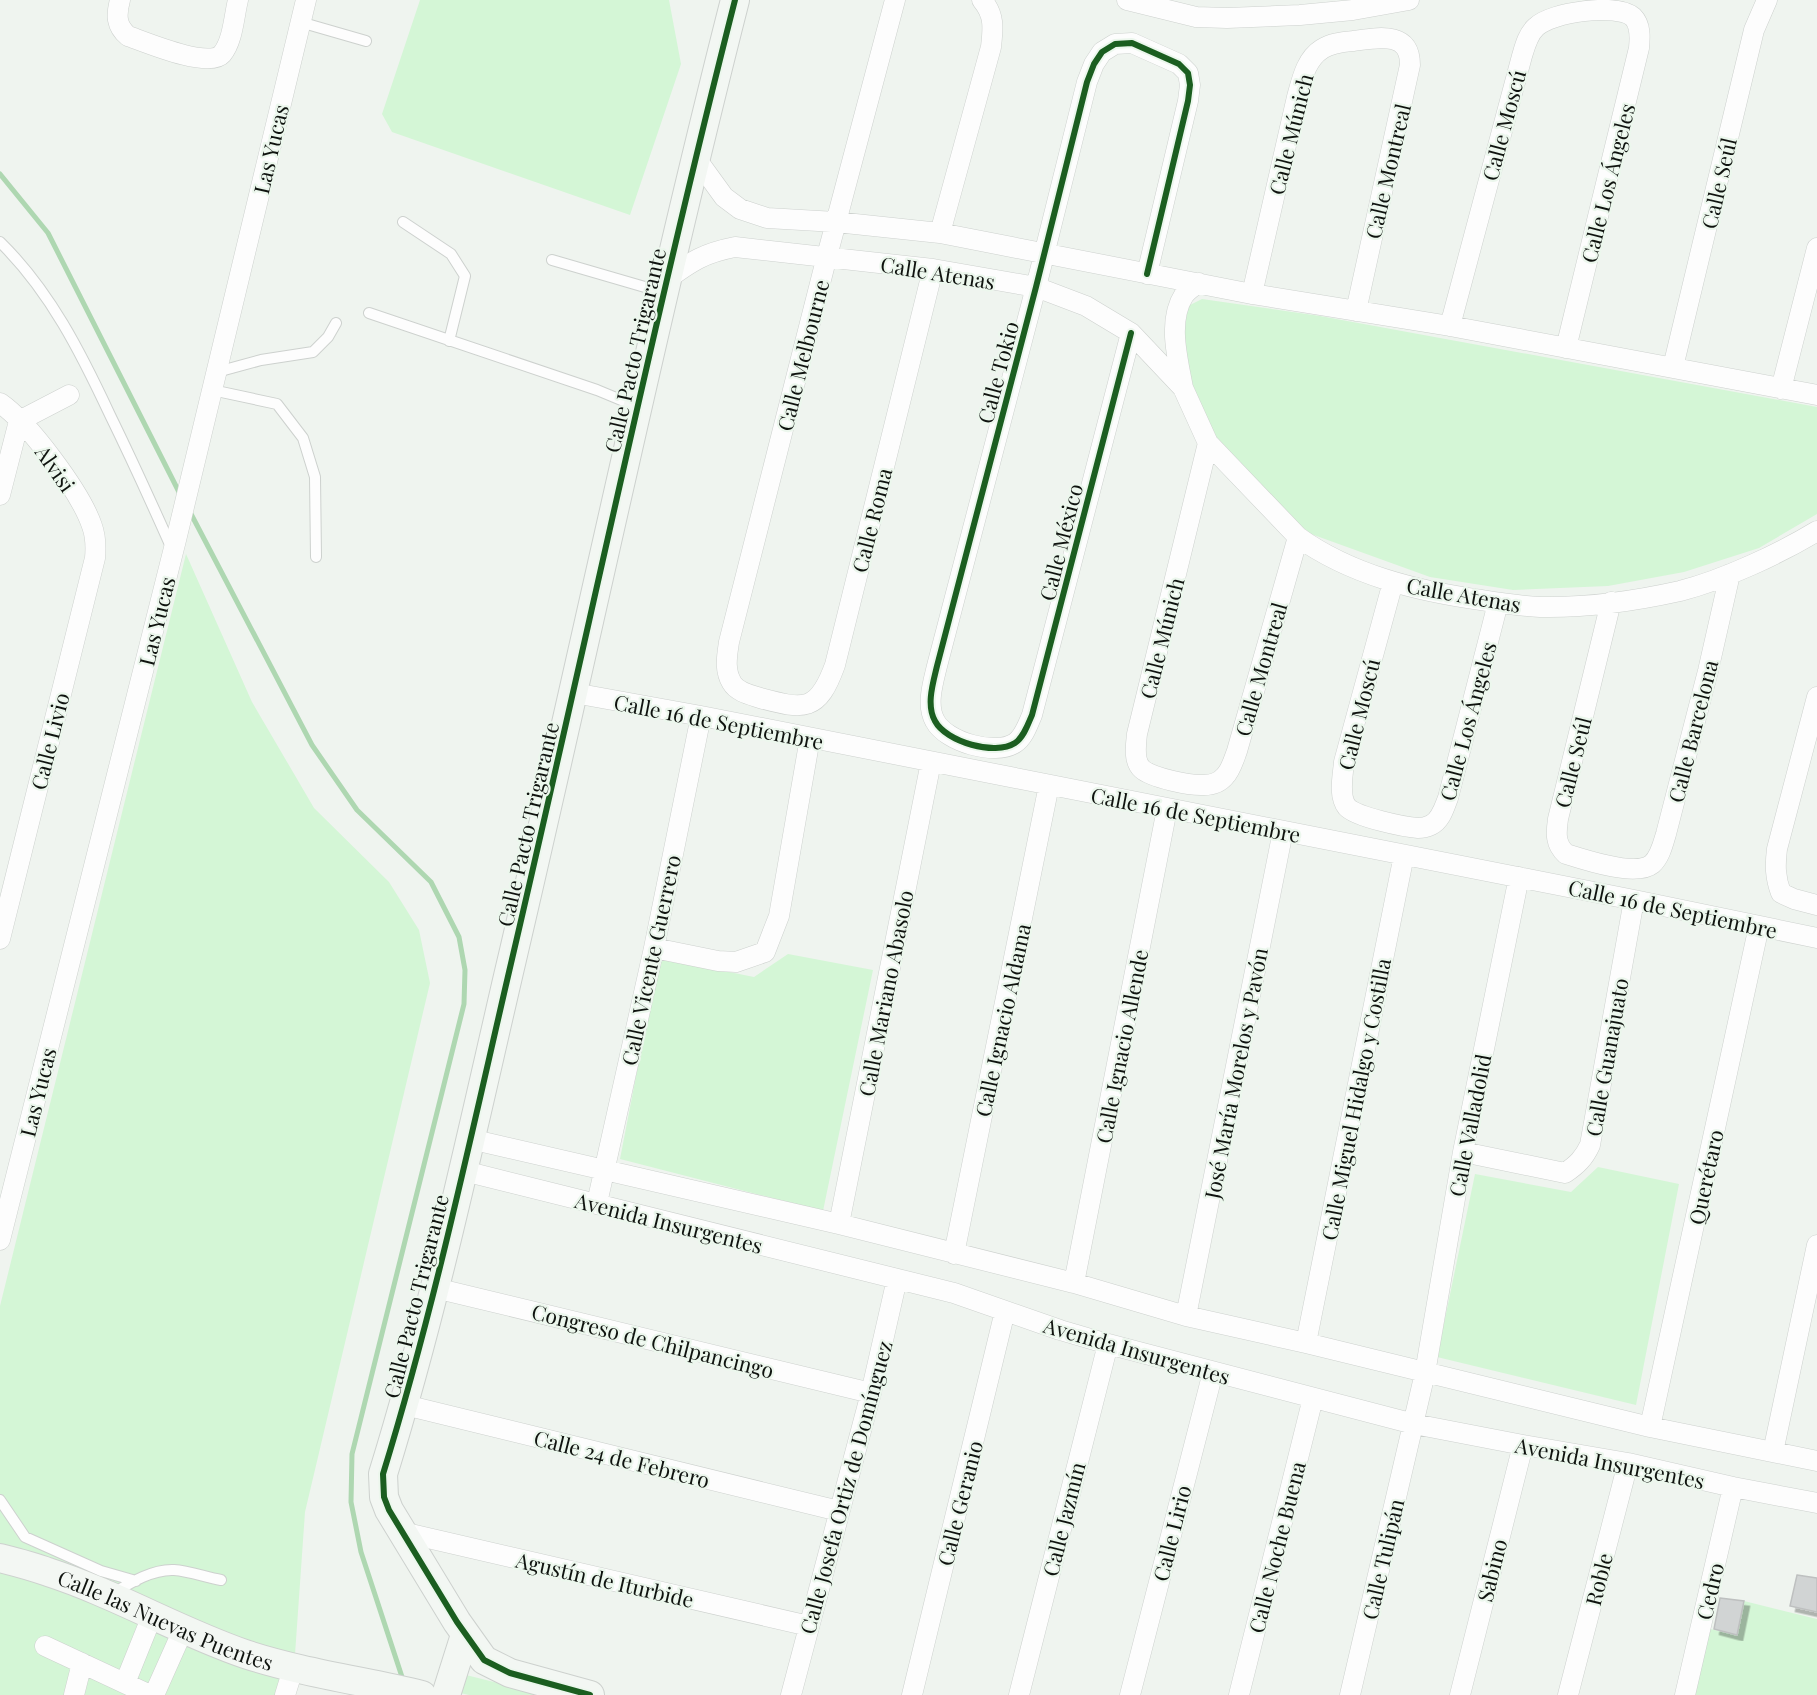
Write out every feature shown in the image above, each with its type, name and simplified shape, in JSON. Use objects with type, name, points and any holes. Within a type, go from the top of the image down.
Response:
[{"type":"street","points":[[120,0],[117,19],[120,29],[128,36],[197,59],[211,60],[220,56],[227,44],[238,0]]},
{"type":"street","name":"Las Yucas","points":[[0,1240],[175,546],[306,0]]},
{"type":"street","name":"Calle Pacto Trigarante","points":[[590,1695],[510,1673],[484,1660],[465,1635],[402,1532],[384,1497],[382,1485],[383,1474],[405,1405],[464,1171],[665,286],[735,0]]},
{"type":"street","points":[[940,233],[991,47],[994,24],[989,8],[982,0]]},
{"type":"street","points":[[1127,0],[1196,17],[1229,9],[1300,15],[1354,5],[1409,0]]},
{"type":"street","name":"Calle Seúl","points":[[1673,367],[1754,30],[1767,0]]},
{"type":"street","name":"Calle Melbourne","points":[[750,695],[734,687],[728,675],[729,642],[894,4]]},
{"type":"street","name":"Calle Moscú","points":[[1450,326],[1522,56],[1535,27],[1556,16],[1607,9],[1622,11],[1634,18]]},
{"type":"street","name":"Calle Los Ángeles","points":[[1566,348],[1639,48],[1640,32],[1634,18]]},
{"type":"street","name":"Calle Múnich","points":[[1252,294],[1297,97],[1310,59],[1322,48],[1333,44],[1392,38]]},
{"type":"street","name":"Calle Montreal","points":[[1356,311],[1410,65],[1410,54],[1403,44],[1392,38]]},
{"type":"street","name":"Calle Tokio","points":[[1004,748],[987,748],[958,740],[943,731],[934,721],[931,708],[932,692],[1088,82],[1094,64],[1102,52],[1115,44],[1132,43],[1179,64],[1188,73],[1190,85],[1147,274]]},
{"type":"street","name":"Calle Atenas","points":[[695,157],[724,197],[740,209],[768,218],[836,222],[940,233],[1252,294],[1450,326],[1817,395]]},
{"type":"street","name":"Calle Atenas","points":[[665,286],[691,261],[711,252],[735,247],[933,269],[1036,287],[1086,306],[1131,333],[1183,388]]},
{"type":"street","points":[[1781,389],[1817,248]]},
{"type":"street","name":"Calle Roma","points":[[750,695],[788,705],[802,706],[821,695],[829,683],[836,665],[933,269]]},
{"type":"street","name":"Calle Atenas","points":[[1198,283],[1185,293],[1179,306],[1176,346],[1183,388],[1208,443],[1298,537],[1314,549],[1340,562],[1417,589],[1498,603],[1539,607],[1647,598],[1683,590],[1730,574],[1817,531]]},
{"type":"street","name":"Calle México","points":[[1004,748],[1016,742],[1032,715],[1131,333]]},
{"type":"street","points":[[0,495],[19,421],[69,396]]},
{"type":"street","name":"Alvisi","points":[[0,403],[42,445],[60,469],[92,525],[96,543]]},
{"type":"street","name":"Calle Múnich","points":[[1204,785],[1151,775],[1140,768],[1136,746],[1208,443]]},
{"type":"street","name":"Calle Montreal","points":[[1204,785],[1216,783],[1226,776],[1237,751],[1298,537]]},
{"type":"street","name":"Calle Livio","points":[[0,939],[95,558],[96,543]]},
{"type":"street","name":"Calle Barcelona","points":[[1632,870],[1644,869],[1653,863],[1666,834],[1708,671],[1730,574]]},
{"type":"street","name":"Calle Moscú","points":[[1393,582],[1344,762],[1342,793],[1346,806],[1356,814],[1420,829]]},
{"type":"street","name":"Calle Seúl","points":[[1611,602],[1556,834],[1559,848],[1566,854],[1632,870]]},
{"type":"street","name":"Calle Los Ángeles","points":[[1420,829],[1437,821],[1448,798],[1498,603]]},
{"type":"street","name":"Calle 16 de Septiembre","points":[[574,693],[1519,877],[1817,938]]},
{"type":"street","points":[[1817,697],[1776,849],[1775,863],[1776,879],[1781,892],[1794,899],[1817,905]]},
{"type":"street","name":"Calle Vicente Guerrero","points":[[597,1203],[654,948],[700,716]]},
{"type":"street","points":[[654,948],[718,962],[736,962],[765,952],[779,916],[810,738]]},
{"type":"street","name":"Calle Mariano Abasolo","points":[[839,1224],[931,762]]},
{"type":"street","name":"Calle Ignacio Aldama","points":[[954,1254],[1049,785]]},
{"type":"street","name":"Calle Ignacio Allende","points":[[1074,1283],[1167,809]]},
{"type":"street","name":"José María Morelos y Pavón","points":[[1186,1316],[1283,831]]},
{"type":"street","name":"Calle Miguel Hidalgo y Costilla","points":[[1306,1343],[1404,855]]},
{"type":"street","name":"Calle Valladolid","points":[[1414,1424],[1463,1152],[1519,877]]},
{"type":"street","name":"Calle Guanajuato","points":[[1463,1152],[1565,1173],[1578,1165],[1586,1155],[1590,1145],[1634,900]]},
{"type":"street","name":"Querétaro","points":[[1650,1427],[1759,926]]},
{"type":"street","name":"Avenida Insurgentes","points":[[471,1139],[839,1224],[1074,1283],[1186,1316],[1650,1427],[1817,1461]]},
{"type":"street","name":"Avenida Insurgentes","points":[[464,1171],[954,1293],[1108,1344],[1414,1424],[1628,1463],[1817,1503]]},
{"type":"street","points":[[1773,1452],[1817,1245]]},
{"type":"street","name":"Calle Josefa Ortiz de Domínguez","points":[[790,1695],[871,1393],[897,1279]]},
{"type":"street","name":"Congreso de Chilpancingo","points":[[435,1288],[871,1393]]},
{"type":"street","name":"Calle Geranio","points":[[912,1695],[1005,1311]]},
{"type":"street","name":"Calle Jazmín","points":[[1019,1695],[1108,1344]]},
{"type":"street","name":"Calle Lirio","points":[[1130,1695],[1213,1372]]},
{"type":"street","name":"Calle Noche Buena","points":[[1239,1695],[1313,1398]]},
{"type":"street","name":"Calle 24 de Febrero","points":[[405,1405],[839,1511]]},
{"type":"street","name":"Calle Tulipán","points":[[1350,1695],[1414,1424]]},
{"type":"street","name":"Sabino","points":[[1460,1695],[1523,1445]]},
{"type":"street","name":"Roble","points":[[1568,1695],[1628,1463]]},
{"type":"street","name":"Cedro","points":[[1685,1695],[1733,1487]]},
{"type":"street","name":"Agustín de Iturbide","points":[[402,1532],[809,1626]]},
{"type":"street","name":"Calle las Nuevas Puentes","points":[[0,1558],[48,1572],[109,1596],[183,1630],[248,1655],[294,1666],[329,1685],[369,1682],[422,1695]]},
{"type":"street","points":[[125,1683],[152,1616]]},
{"type":"street","points":[[45,1646],[152,1695],[183,1630]]},
{"type":"street","points":[[446,1695],[465,1635]]},
{"type":"street","points":[[74,1695],[82,1663]]},
{"type":"street","points":[[285,1695],[294,1666]]},
{"type":"lane","points":[[300,22],[366,41]]},
{"type":"lane","points":[[403,222],[451,254],[465,276],[449,341]]},
{"type":"lane","points":[[0,242],[40,288],[67,330],[175,546]]},
{"type":"lane","points":[[552,260],[665,286]]},
{"type":"lane","points":[[369,313],[597,390],[638,407]]},
{"type":"lane","points":[[214,381],[261,360],[313,352],[328,337],[336,323]]},
{"type":"lane","points":[[214,381],[277,404],[303,438],[315,477],[315,557]]},
{"type":"lane","points":[[0,1500],[25,1537],[100,1570],[135,1581]]},
{"type":"lane","points":[[109,1596],[135,1581],[161,1571],[174,1570],[220,1580]]},
{"type":"green space","points":[[420,0],[669,0],[681,64],[630,215],[392,132],[382,114]]},
{"type":"green space","points":[[1202,299],[1320,316],[1817,407],[1817,514],[1759,548],[1684,572],[1608,586],[1513,590],[1430,577],[1311,534],[1254,489],[1210,439],[1187,369],[1183,322],[1188,306]]},
{"type":"green space","points":[[186,554],[252,702],[314,808],[389,882],[419,930],[430,983],[305,1512],[293,1683],[289,1695],[0,1695],[0,1306]]},
{"type":"green space","points":[[788,954],[873,970],[823,1211],[620,1159],[659,958],[754,977]]},
{"type":"green space","points":[[1598,1167],[1679,1184],[1636,1405],[1437,1357],[1475,1174],[1571,1192]]},
{"type":"green space","points":[[1744,1601],[1817,1619],[1817,1695],[1690,1695],[1706,1628],[1737,1635]]},
{"type":"green space","points":[[466,1675],[546,1695],[460,1693]]},
{"type":"building","points":[[1797,1575],[1817,1578],[1817,1612],[1790,1606]]},
{"type":"building","points":[[1720,1598],[1744,1601],[1737,1635],[1714,1629]]},
{"type":"waterway","points":[[0,174],[48,233],[181,496]]},
{"type":"waterway","points":[[190,512],[312,745],[357,810],[431,882],[459,937],[465,970],[464,1004],[352,1454],[351,1502],[361,1552],[404,1683]]},
{"type":"cycle path","points":[[590,1695],[510,1673],[484,1660],[457,1622],[389,1510],[384,1497],[383,1474],[419,1350],[450,1224],[647,364],[735,0]]},
{"type":"cycle path","points":[[1131,333],[1032,715],[1021,737],[1006,747],[984,747],[960,741],[941,729],[932,715],[931,694],[934,680],[1087,82],[1102,52],[1115,44],[1132,43],[1179,64],[1188,73],[1190,85],[1147,274]]}]
